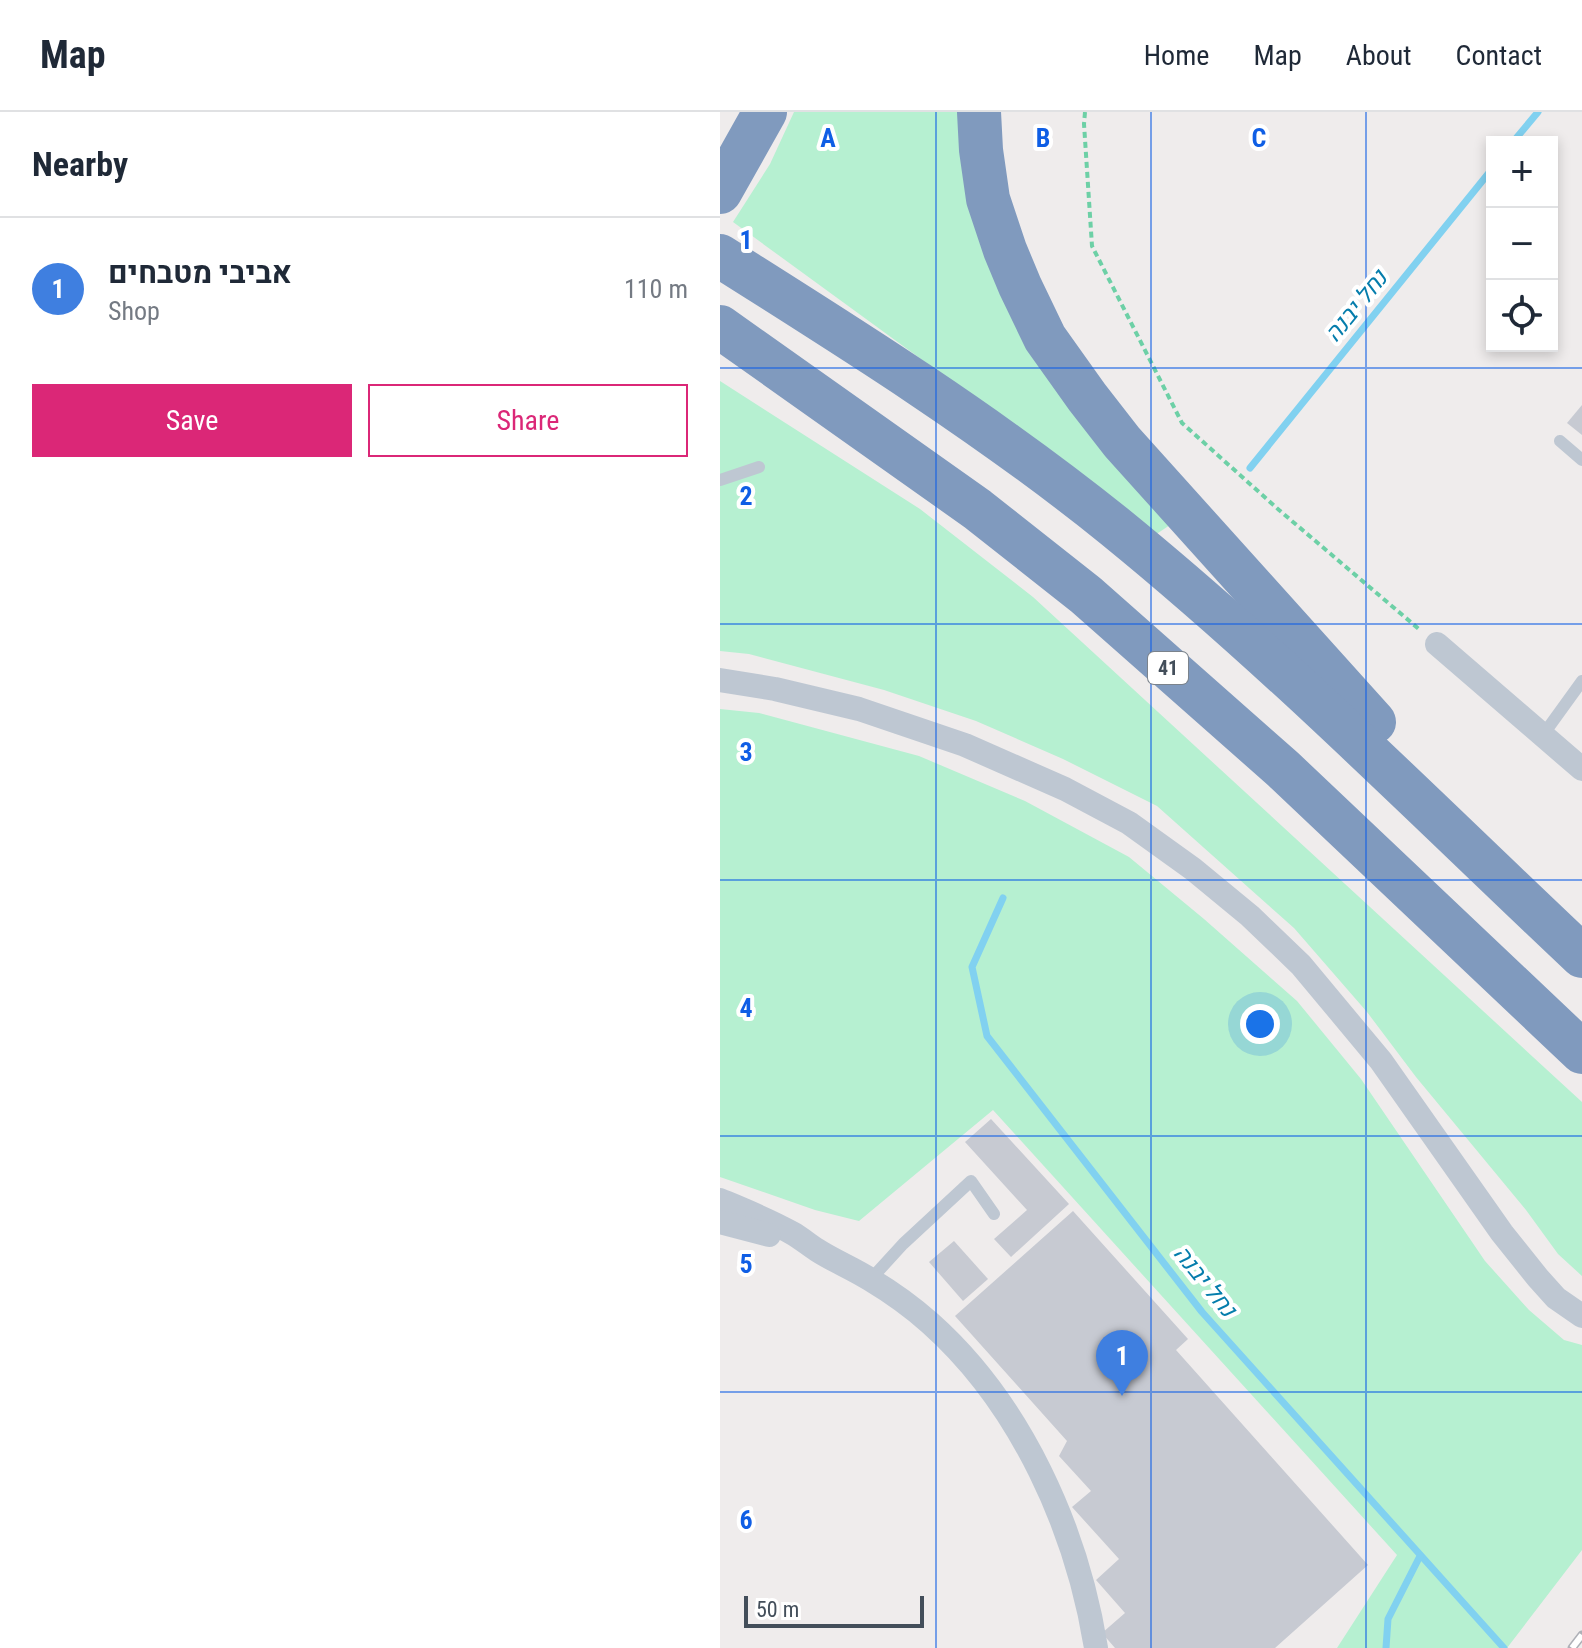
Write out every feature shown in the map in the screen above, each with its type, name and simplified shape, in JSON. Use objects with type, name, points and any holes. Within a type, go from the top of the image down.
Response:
[{"type":"highway","points":[[723,187],[765,112]]},
{"type":"highway","points":[[979,112],[988,199],[1005,250],[1045,338],[1087,397],[1122,442],[1582,955]]},
{"type":"highway","points":[[720,256],[971,419],[1124,534],[1299,687],[1582,955]]},
{"type":"highway","name":"41","points":[[720,327],[977,509],[1086,595],[1283,769],[1582,1052]]},
{"type":"street","points":[[1437,644],[1582,769]]},
{"type":"street","points":[[720,680],[775,689],[859,709],[965,745],[1065,789],[1129,823],[1193,869],[1250,916],[1301,965],[1381,1061],[1502,1233],[1538,1278],[1556,1298],[1582,1316]]},
{"type":"street","points":[[720,1200],[796,1235],[871,1279],[927,1320],[972,1365],[1008,1417],[1046,1485],[1069,1537],[1091,1617],[1096,1648]]},
{"type":"street","points":[[720,1222],[817,1250]]},
{"type":"lane","points":[[1560,441],[1582,460]]},
{"type":"lane","points":[[720,480],[759,467]]},
{"type":"lane","points":[[1543,735],[1582,681]]},
{"type":"lane","points":[[871,1279],[903,1244],[971,1181],[994,1214]]},
{"type":"path","points":[[1085,112],[1092,246],[1182,423],[1437,644]]},
{"type":"green space","points":[[794,112],[963,112],[974,190],[1176,521],[1152,537],[1021,432],[733,222],[770,164]]},
{"type":"green space","points":[[720,381],[920,509],[1033,597],[1582,1102],[1582,1276],[1558,1254],[1367,1012],[1294,928],[1157,806],[1063,759],[976,721],[884,690],[749,654],[720,651]]},
{"type":"green space","points":[[720,709],[759,713],[919,756],[1025,801],[1129,857],[1297,1001],[1361,1079],[1485,1261],[1529,1310],[1564,1340],[1582,1345],[1582,1550],[1507,1648],[1337,1648],[1397,1555],[993,1110],[859,1221],[815,1210],[720,1177]]},
{"type":"building","points":[[1582,405],[1582,435],[1567,423]]},
{"type":"building","points":[[991,1119],[1069,1204],[1011,1257],[994,1239],[1027,1210],[965,1142]]},
{"type":"building","points":[[1073,1211],[1188,1339],[1176,1350],[1368,1565],[1275,1648],[1115,1648],[1102,1633],[1125,1613],[1096,1580],[1119,1559],[1072,1507],[1091,1491],[1059,1456],[1067,1441],[955,1316]]},
{"type":"building","points":[[954,1241],[988,1279],[963,1301],[929,1262]]},
{"type":"waterway","name":"נחל יבנה","points":[[1518,136],[1538,112]]},
{"type":"waterway","name":"נחל יבנה","points":[[1250,468],[1486,176]]},
{"type":"waterway","name":"נחל יבנה","points":[[1003,898],[972,967],[987,1036],[1202,1312],[1504,1648]]},
{"type":"waterway","points":[[1386,1648],[1388,1619],[1420,1556]]},
{"type":"railway","points":[[1572,1648],[1582,1635]]},
{"type":"place","name":"אביבי מטבחים","points":[[1122,1396]]}]
